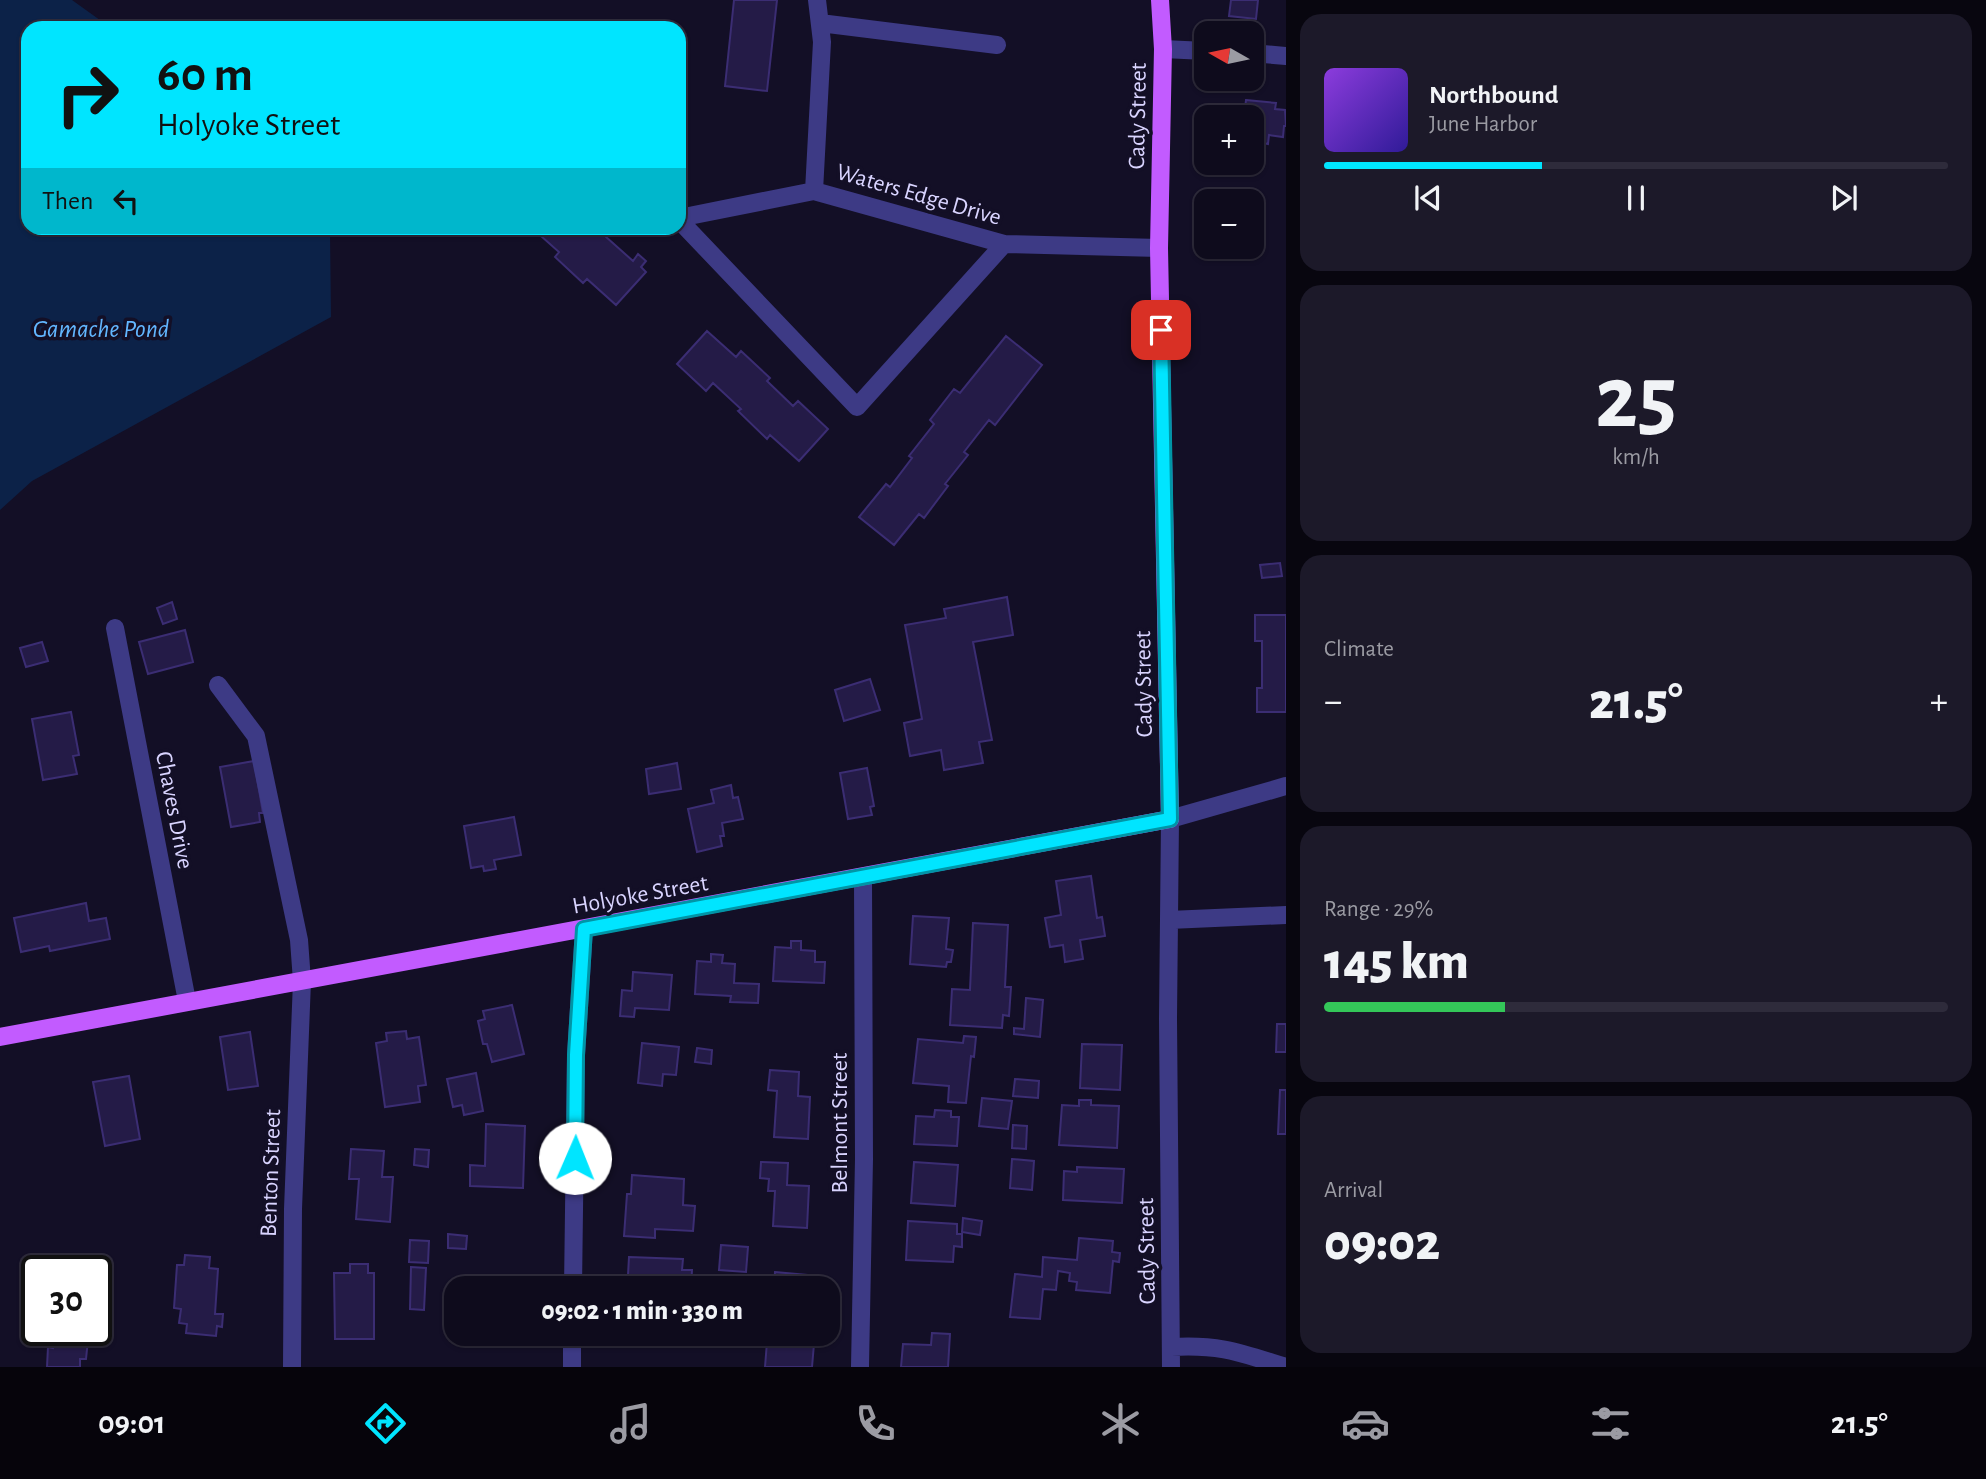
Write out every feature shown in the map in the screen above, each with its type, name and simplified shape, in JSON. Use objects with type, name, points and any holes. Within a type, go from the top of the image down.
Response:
[{"type":"main road","name":"Cady Street","points":[[1160,0],[1163,49],[1159,248],[1170,819]]},
{"type":"main road","name":"Holyoke Street","points":[[0,1037],[1170,819]]},
{"type":"street","name":"Waters Edge Drive","points":[[817,0],[822,42],[814,191],[1004,244],[1159,248]]},
{"type":"street","points":[[820,23],[997,45]]},
{"type":"street","points":[[1163,49],[1194,50]]},
{"type":"street","points":[[1264,54],[1286,56]]},
{"type":"street","points":[[686,218],[814,191]]},
{"type":"street","points":[[686,226],[857,407],[1004,244]]},
{"type":"street","name":"Chaves Drive","points":[[115,628],[187,1001]]},
{"type":"street","name":"Benton Street","points":[[218,685],[256,736],[299,940],[302,981],[293,1209],[292,1367]]},
{"type":"street","name":"Holyoke Street","points":[[1170,819],[1286,786]]},
{"type":"street","name":"Cady Street","points":[[1170,819],[1168,920],[1171,1367]]},
{"type":"street","name":"Belmont Street","points":[[860,1367],[864,1159],[863,878]]},
{"type":"street","points":[[1168,920],[1286,915]]},
{"type":"street","points":[[573,1276],[576,1055],[584,929]]},
{"type":"street","points":[[572,1346],[572,1367]]},
{"type":"street","points":[[1171,1347],[1212,1346],[1236,1350],[1286,1367]]},
{"type":"water","name":"Gamache Pond","points":[[0,0],[72,0],[101,21],[21,21],[21,235],[330,235],[331,317],[32,481],[0,510]]},
{"type":"building","points":[[734,0],[777,0],[767,91],[725,86]]},
{"type":"building","points":[[1231,0],[1258,0],[1256,19],[1229,16]]},
{"type":"building","points":[[1246,100],[1276,103],[1275,109],[1285,110],[1286,126],[1283,137],[1269,135],[1268,144],[1264,143],[1264,105],[1245,105]]},
{"type":"building","points":[[540,235],[604,235],[633,261],[638,254],[646,261],[641,267],[646,272],[616,305],[587,279],[583,283],[555,257],[559,252]]},
{"type":"building","points":[[707,331],[736,357],[741,351],[770,378],[767,381],[793,406],[798,401],[828,429],[799,461],[770,435],[767,439],[738,411],[741,409],[713,383],[706,391],[677,364]]},
{"type":"building","points":[[1006,336],[1042,365],[995,425],[989,420],[964,452],[968,455],[945,484],[948,486],[924,518],[919,514],[894,545],[859,517],[886,484],[890,487],[912,458],[909,456],[934,424],[930,420],[954,389],[960,393]]},
{"type":"building","points":[[1280,563],[1282,576],[1262,578],[1260,565]]},
{"type":"building","points":[[1007,597],[1013,635],[973,642],[992,740],[979,742],[983,763],[944,770],[941,750],[910,756],[904,723],[922,719],[905,625],[946,618],[944,609]]},
{"type":"building","points":[[172,602],[177,619],[163,624],[157,608]]},
{"type":"building","points":[[1255,615],[1286,615],[1286,712],[1257,712],[1257,688],[1262,688],[1262,641],[1255,641]]},
{"type":"building","points":[[185,630],[193,662],[148,674],[139,642]]},
{"type":"building","points":[[42,642],[48,661],[26,667],[20,648]]},
{"type":"building","points":[[870,679],[880,710],[844,721],[835,690]]},
{"type":"building","points":[[71,712],[79,755],[73,756],[77,774],[43,780],[32,719]]},
{"type":"building","points":[[254,761],[263,813],[259,813],[260,822],[231,827],[220,767]]},
{"type":"building","points":[[677,763],[681,789],[649,794],[646,769]]},
{"type":"building","points":[[867,768],[874,806],[870,807],[872,815],[848,819],[840,773]]},
{"type":"building","points":[[731,785],[733,798],[738,797],[743,819],[722,823],[722,846],[697,852],[688,809],[714,803],[711,790]]},
{"type":"building","points":[[514,817],[521,855],[494,860],[496,869],[484,871],[483,866],[471,868],[464,826]]},
{"type":"building","points":[[1091,876],[1097,918],[1102,917],[1105,936],[1080,940],[1083,959],[1065,962],[1063,945],[1050,947],[1045,918],[1061,915],[1056,881]]},
{"type":"building","points":[[86,903],[89,921],[106,918],[110,939],[50,951],[49,946],[21,952],[14,918]]},
{"type":"building","points":[[913,916],[949,918],[946,949],[953,950],[951,962],[947,962],[946,967],[910,964]]},
{"type":"building","points":[[973,923],[1008,925],[1005,987],[1011,987],[1009,1016],[1003,1015],[1002,1028],[950,1025],[952,989],[970,990]]},
{"type":"building","points":[[791,941],[801,941],[801,950],[815,951],[815,962],[825,962],[824,983],[773,981],[775,947],[791,948]]},
{"type":"building","points":[[711,954],[723,955],[722,963],[735,964],[734,983],[759,984],[758,1003],[730,1002],[731,996],[695,994],[697,961],[711,962]]},
{"type":"building","points":[[633,972],[672,975],[669,1010],[635,1008],[634,1017],[620,1016],[622,990],[632,991]]},
{"type":"building","points":[[1026,998],[1043,1000],[1040,1037],[1014,1034],[1014,1028],[1024,1029]]},
{"type":"building","points":[[512,1005],[524,1054],[492,1062],[487,1044],[483,1044],[478,1021],[485,1019],[483,1011]]},
{"type":"building","points":[[1277,1024],[1286,1024],[1286,1052],[1276,1052]]},
{"type":"building","points":[[406,1031],[407,1039],[419,1037],[426,1085],[418,1086],[420,1102],[385,1107],[376,1043],[387,1041],[386,1033]]},
{"type":"building","points":[[250,1032],[258,1086],[228,1090],[220,1037]]},
{"type":"building","points":[[964,1036],[976,1037],[966,1103],[948,1102],[949,1086],[913,1083],[918,1039],[963,1043]]},
{"type":"building","points":[[642,1043],[679,1047],[676,1075],[663,1074],[662,1086],[638,1083]]},
{"type":"building","points":[[1082,1044],[1122,1045],[1120,1090],[1080,1088]]},
{"type":"building","points":[[697,1048],[712,1050],[711,1064],[695,1062]]},
{"type":"building","points":[[770,1070],[799,1072],[798,1096],[810,1097],[808,1139],[774,1137],[777,1091],[768,1090]]},
{"type":"building","points":[[476,1073],[483,1111],[464,1115],[462,1105],[453,1107],[447,1079]]},
{"type":"building","points":[[129,1076],[140,1139],[105,1146],[93,1082]]},
{"type":"building","points":[[1015,1079],[1039,1081],[1038,1098],[1013,1096]]},
{"type":"building","points":[[1280,1090],[1286,1090],[1286,1134],[1278,1134]]},
{"type":"building","points":[[982,1098],[1012,1101],[1008,1129],[979,1126]]},
{"type":"building","points":[[1079,1100],[1091,1100],[1091,1105],[1119,1106],[1117,1148],[1059,1145],[1062,1105],[1079,1106]]},
{"type":"building","points":[[935,1110],[951,1111],[951,1117],[959,1117],[957,1146],[914,1144],[916,1116],[934,1117]]},
{"type":"building","points":[[486,1124],[525,1126],[523,1188],[470,1186],[470,1165],[485,1166]]},
{"type":"building","points":[[1013,1125],[1027,1126],[1026,1149],[1012,1148]]},
{"type":"building","points":[[351,1149],[384,1151],[382,1177],[393,1177],[390,1222],[356,1219],[359,1179],[349,1179]]},
{"type":"building","points":[[415,1149],[429,1150],[428,1167],[414,1165]]},
{"type":"building","points":[[1012,1159],[1034,1161],[1032,1190],[1010,1188]]},
{"type":"building","points":[[761,1162],[788,1163],[787,1185],[809,1186],[807,1228],[773,1226],[775,1191],[768,1191],[769,1179],[760,1178]]},
{"type":"building","points":[[914,1162],[958,1165],[955,1206],[911,1203]]},
{"type":"building","points":[[1077,1167],[1124,1169],[1122,1203],[1063,1200],[1064,1171],[1077,1172]]},
{"type":"building","points":[[632,1175],[684,1179],[683,1205],[695,1206],[693,1231],[655,1229],[655,1238],[624,1236],[627,1194],[631,1194]]},
{"type":"building","points":[[963,1218],[982,1221],[980,1235],[962,1232]]},
{"type":"building","points":[[908,1221],[957,1224],[957,1234],[962,1234],[962,1247],[954,1246],[953,1262],[906,1260]]},
{"type":"building","points":[[448,1234],[467,1236],[466,1249],[448,1248]]},
{"type":"building","points":[[1079,1238],[1113,1241],[1112,1252],[1120,1253],[1119,1262],[1113,1261],[1110,1293],[1076,1290],[1077,1282],[1069,1281],[1070,1273],[1058,1271],[1056,1290],[1043,1289],[1040,1319],[1010,1317],[1015,1274],[1042,1277],[1043,1257],[1077,1260]]},
{"type":"building","points":[[410,1240],[429,1241],[428,1263],[409,1262]]},
{"type":"building","points":[[721,1245],[748,1247],[746,1272],[719,1270]]},
{"type":"building","points":[[185,1255],[210,1257],[209,1268],[218,1269],[215,1314],[223,1314],[222,1327],[217,1326],[216,1336],[186,1333],[187,1324],[179,1323],[181,1309],[174,1308],[177,1265],[184,1265]]},
{"type":"building","points":[[629,1257],[683,1259],[682,1270],[692,1270],[692,1276],[628,1275]]},
{"type":"building","points":[[350,1264],[368,1264],[368,1273],[374,1273],[374,1339],[335,1339],[334,1273],[350,1273]]},
{"type":"building","points":[[411,1267],[426,1268],[424,1310],[410,1309]]},
{"type":"building","points":[[775,1272],[807,1275],[807,1276],[775,1276]]},
{"type":"building","points":[[932,1333],[950,1334],[948,1367],[901,1367],[903,1344],[931,1345]]},
{"type":"building","points":[[87,1346],[86,1359],[80,1359],[80,1367],[47,1367],[48,1347]]},
{"type":"building","points":[[767,1346],[814,1346],[812,1367],[765,1367]]},
{"type":"route","points":[[575,1158],[576,1055],[584,929],[1170,819],[1161,330]]}]
